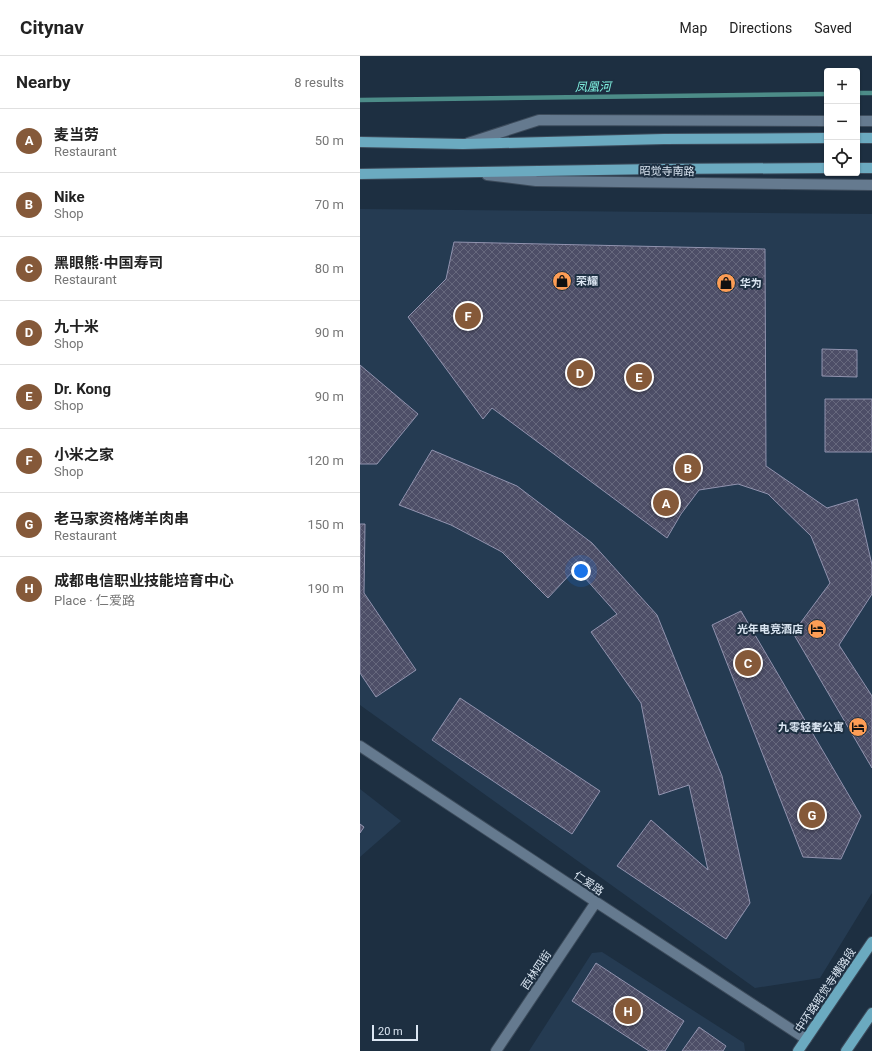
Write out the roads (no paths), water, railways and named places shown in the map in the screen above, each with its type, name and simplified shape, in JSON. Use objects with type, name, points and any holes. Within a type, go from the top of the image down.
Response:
[{"type":"main road","points":[[360,142],[463,144],[664,139],[824,138]]},
{"type":"main road","points":[[860,138],[872,138]]},
{"type":"main road","name":"昭觉寺南路","points":[[360,174],[824,168]]},
{"type":"main road","points":[[860,168],[872,168]]},
{"type":"main road","name":"中环路昭觉寺横路段","points":[[798,1051],[872,942]]},
{"type":"main road","points":[[846,1051],[872,1013]]},
{"type":"street","points":[[463,144],[539,120],[824,121]]},
{"type":"street","points":[[860,121],[872,121]]},
{"type":"street","name":"昭觉寺南路","points":[[462,172],[536,181],[872,185]]},
{"type":"street","name":"仁爱路","points":[[360,746],[806,1039]]},
{"type":"street","name":"西林四街","points":[[496,1051],[596,902]]},
{"type":"waterway","name":"凤凰河","points":[[860,93],[872,93]]},
{"type":"waterway","name":"凤凰河","points":[[360,100],[824,94]]},
{"type":"place","name":"荣耀","points":[[562,281]]},
{"type":"place","name":"华为","points":[[726,283]]},
{"type":"place","name":"小米之家","points":[[468,316]]},
{"type":"place","name":"九十米","points":[[580,373]]},
{"type":"place","name":"Dr. Kong","points":[[639,377]]},
{"type":"place","name":"Nike","points":[[688,468]]},
{"type":"place","name":"麦当劳","points":[[666,503]]},
{"type":"place","name":"光年电竞酒店","points":[[817,629]]},
{"type":"place","name":"黑眼熊·中国寿司","points":[[748,663]]},
{"type":"place","name":"九零轻奢公寓","points":[[858,727]]},
{"type":"place","name":"老马家资格烤羊肉串","points":[[812,815]]},
{"type":"place","name":"成都电信职业技能培育中心","points":[[628,1011]]}]
